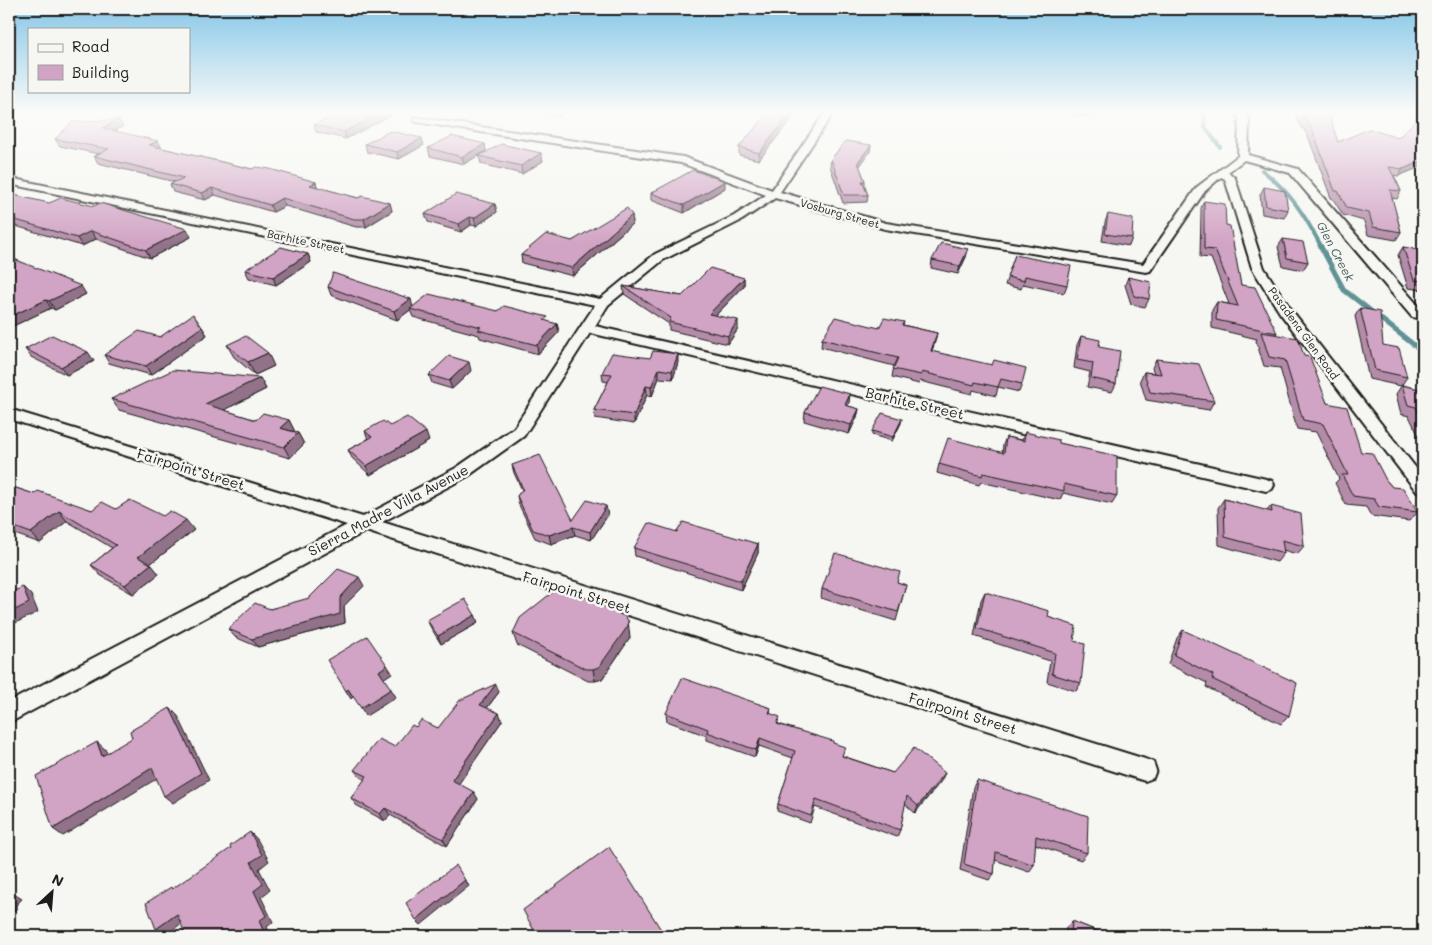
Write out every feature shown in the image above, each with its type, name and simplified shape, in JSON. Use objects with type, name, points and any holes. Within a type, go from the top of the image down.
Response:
[{"type":"street","name":"Vosburg Street","points":[[658,156],[683,160],[774,194],[885,226],[1146,268],[1202,189],[1221,172]]},
{"type":"street","name":"Sierra Madre Villa Avenue","points":[[9,713],[462,472],[519,432],[603,303],[659,257],[738,218],[774,194],[800,156]]},
{"type":"street","points":[[1221,172],[1243,157],[1294,171],[1386,280],[1417,314],[1423,315]]},
{"type":"street","name":"Pasadena Glen Road","points":[[1221,172],[1230,178],[1258,268],[1285,310],[1423,488]]},
{"type":"street","name":"Barhite Street","points":[[9,181],[603,303]]},
{"type":"street","name":"Barhite Street","points":[[588,328],[1243,478],[1266,485]]},
{"type":"street","name":"Fairpoint Street","points":[[9,414],[182,466],[1145,770]]},
{"type":"building","points":[[94,156],[197,156],[252,169],[256,167],[270,169],[316,182],[310,185],[358,198],[362,196],[390,203],[364,219],[354,219],[282,198],[270,205],[212,188],[202,193],[170,184],[184,178]]},
{"type":"building","points":[[479,156],[536,156],[521,166]]},
{"type":"building","points":[[833,156],[863,156],[858,162],[865,181],[862,181],[868,195],[844,195],[831,159]]},
{"type":"building","points":[[1322,156],[1423,156],[1423,161],[1403,169],[1389,167],[1401,191],[1390,190],[1401,232],[1373,227],[1369,213],[1347,208],[1338,191],[1335,191]]},
{"type":"building","points":[[693,170],[725,181],[684,205],[651,193]]},
{"type":"building","points":[[1264,187],[1285,191],[1288,210],[1266,206]]},
{"type":"building","points":[[9,194],[49,203],[61,198],[94,206],[100,203],[187,229],[146,250],[91,231],[77,238],[9,218]]},
{"type":"building","points":[[456,194],[495,204],[474,218],[470,217],[459,224],[425,214]]},
{"type":"building","points":[[1204,201],[1225,204],[1226,225],[1230,226],[1241,285],[1255,287],[1277,333],[1216,320],[1217,302],[1238,306],[1215,250],[1204,249]]},
{"type":"building","points":[[627,208],[632,215],[572,268],[521,255],[546,234],[572,241]]},
{"type":"building","points":[[1108,214],[1133,219],[1132,238],[1105,234]]},
{"type":"building","points":[[1283,239],[1303,242],[1308,262],[1287,258]]},
{"type":"building","points":[[941,243],[968,249],[960,266],[932,260]]},
{"type":"building","points":[[281,247],[308,254],[273,277],[245,270]]},
{"type":"building","points":[[1403,247],[1423,251],[1423,281],[1414,280]]},
{"type":"building","points":[[1015,255],[1071,266],[1067,285],[1025,276],[1024,281],[1007,277]]},
{"type":"building","points":[[9,257],[81,286],[9,317],[9,293],[12,292],[9,290]]},
{"type":"building","points":[[710,268],[744,278],[709,314],[738,320],[728,336],[669,322],[671,318],[623,286],[682,296]]},
{"type":"building","points":[[333,273],[411,299],[394,311],[328,287]]},
{"type":"building","points":[[1128,277],[1151,282],[1149,299],[1134,296]]},
{"type":"building","points":[[429,294],[498,311],[504,306],[548,317],[544,320],[557,324],[537,345],[478,330],[481,327],[410,309]]},
{"type":"building","points":[[1360,308],[1380,312],[1383,345],[1399,348],[1407,377],[1375,370]]},
{"type":"building","points":[[193,314],[202,327],[146,366],[104,355],[139,331],[160,337]]},
{"type":"building","points":[[835,317],[879,328],[884,318],[904,322],[902,325],[937,333],[931,351],[992,365],[994,360],[1026,368],[1022,384],[1001,379],[998,387],[975,382],[974,385],[922,372],[921,375],[893,369],[898,358],[822,339]]},
{"type":"building","points":[[1261,332],[1298,338],[1304,356],[1310,357],[1327,403],[1347,407],[1361,452],[1372,453],[1386,480],[1392,487],[1403,488],[1418,512],[1379,507],[1374,499],[1353,496],[1342,475],[1348,475],[1323,424],[1303,420],[1285,360],[1269,357]]},
{"type":"building","points":[[52,335],[88,352],[61,367],[25,349]]},
{"type":"building","points":[[246,336],[268,353],[248,362],[227,345]]},
{"type":"building","points":[[1081,336],[1100,340],[1099,347],[1120,351],[1116,384],[1091,378],[1093,363],[1077,360]]},
{"type":"building","points":[[653,351],[678,354],[672,371],[659,369],[651,387],[646,386],[634,415],[594,410],[612,374],[602,373],[612,353],[650,358]]},
{"type":"building","points":[[449,356],[469,362],[449,381],[429,375]]},
{"type":"building","points":[[1156,359],[1199,364],[1214,401],[1150,392],[1144,372],[1161,374]]},
{"type":"building","points":[[173,370],[260,378],[205,404],[256,420],[263,413],[289,420],[280,428],[298,433],[284,447],[111,399]]},
{"type":"building","points":[[1402,385],[1423,390],[1423,421],[1416,407],[1408,405]]},
{"type":"building","points":[[819,386],[850,394],[845,405],[859,409],[851,425],[805,412]]},
{"type":"building","points":[[882,413],[902,419],[893,437],[872,431]]},
{"type":"building","points":[[407,417],[426,432],[366,466],[348,450],[372,437],[365,431],[383,421],[390,426]]},
{"type":"building","points":[[1025,432],[1059,440],[1059,443],[1117,456],[1117,496],[1064,484],[1064,491],[983,473],[982,476],[939,464],[948,438],[1004,453],[1006,437],[1024,441]]},
{"type":"building","points":[[540,455],[573,520],[587,500],[606,506],[590,532],[573,527],[549,535],[533,530],[517,496],[523,489],[512,465]]},
{"type":"building","points":[[9,483],[13,487],[34,494],[38,491],[92,510],[102,502],[116,509],[130,500],[163,516],[170,511],[186,520],[138,557],[151,564],[125,585],[91,565],[116,545],[59,511],[31,533],[9,525]]},
{"type":"building","points":[[1224,499],[1272,512],[1271,506],[1301,514],[1304,546],[1282,540],[1284,553],[1225,537]]},
{"type":"building","points":[[683,522],[758,544],[741,581],[634,548],[648,523],[677,532]]},
{"type":"building","points":[[835,553],[900,572],[897,582],[906,585],[898,612],[822,589]]},
{"type":"building","points":[[338,569],[359,577],[340,598],[340,614],[252,639],[228,629],[255,603],[270,609],[309,598]]},
{"type":"building","points":[[23,587],[29,603],[9,613],[9,593]]},
{"type":"building","points":[[559,587],[564,587],[624,616],[628,620],[628,626],[599,667],[586,669],[513,633],[520,618]]},
{"type":"building","points":[[985,592],[1049,611],[1048,617],[1076,626],[1074,641],[1085,644],[1081,683],[1052,674],[1055,653],[977,628]]},
{"type":"building","points":[[465,599],[475,615],[438,636],[427,620]]},
{"type":"building","points":[[1183,630],[1297,683],[1289,716],[1212,679],[1213,675],[1174,655]]},
{"type":"building","points":[[367,636],[387,665],[379,671],[391,689],[361,708],[348,689],[346,691],[327,660]]},
{"type":"building","points":[[682,678],[771,708],[769,713],[780,717],[777,724],[833,741],[833,743],[845,747],[842,756],[893,773],[914,748],[945,773],[918,806],[907,796],[900,830],[816,799],[811,816],[778,804],[795,751],[760,738],[756,750],[707,732],[708,729],[666,713]]},
{"type":"building","points":[[496,684],[480,705],[499,713],[452,780],[474,792],[443,839],[385,808],[380,814],[351,798],[367,776],[354,770],[379,739],[395,747],[412,725],[416,727],[421,720],[438,728],[460,700]]},
{"type":"building","points":[[170,708],[201,773],[164,796],[152,768],[53,829],[36,776],[97,742],[102,756],[132,738],[130,731]]},
{"type":"building","points":[[977,780],[1088,816],[1087,853],[1036,836],[1034,865],[996,852],[994,874],[964,864]]},
{"type":"building","points":[[250,832],[262,855],[251,862],[263,884],[254,891],[266,916],[259,921],[266,936],[186,936],[177,914],[156,929],[146,903],[171,887],[172,889],[231,848],[230,846]]},
{"type":"building","points":[[609,847],[665,936],[537,936],[523,910]]},
{"type":"building","points":[[456,865],[465,880],[416,920],[406,903]]},
{"type":"building","points":[[1072,921],[1110,936],[1071,936]]},
{"type":"waterway","name":"Glen Creek","points":[[1262,170],[1281,187],[1296,205],[1321,246]]},
{"type":"waterway","name":"Glen Creek","points":[[1320,245],[1344,290],[1423,352]]}]
